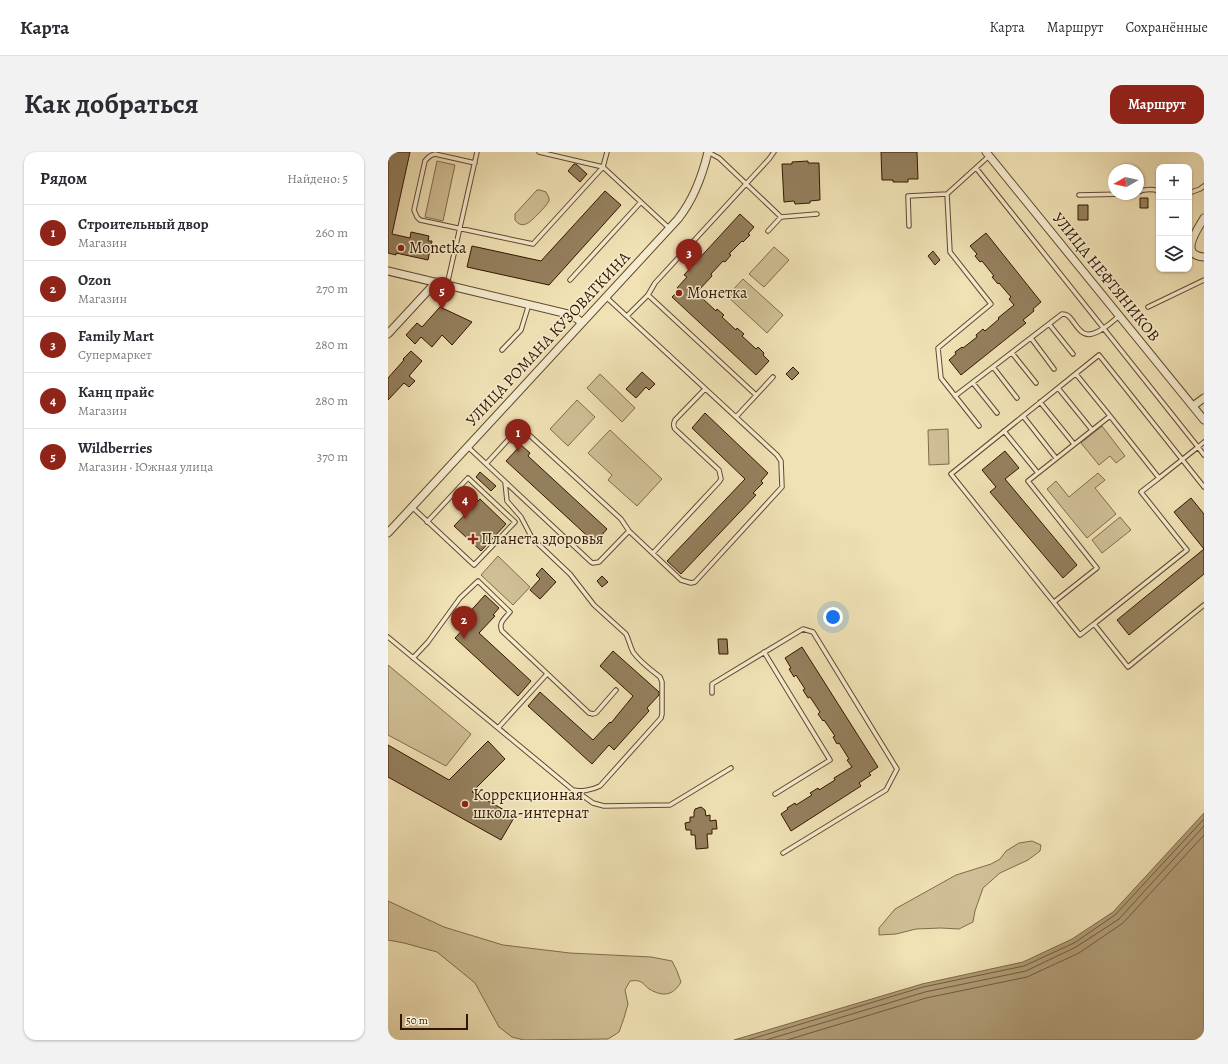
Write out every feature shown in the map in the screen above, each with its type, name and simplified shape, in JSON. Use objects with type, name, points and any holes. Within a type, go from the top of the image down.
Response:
[{"type":"street","name":"УЛИЦА РОМАНА КУЗОВАТКИНА","points":[[388,533],[669,228],[684,210],[696,189],[701,178],[708,152]]},
{"type":"street","name":"УЛИЦА НЕФТЯНИКОВ","points":[[987,154],[1204,420]]},
{"type":"street","points":[[1204,218],[1191,239],[1192,251],[1195,255],[1204,257]]},
{"type":"street","points":[[388,271],[568,314],[582,323]]},
{"type":"street","points":[[388,334],[436,282]]},
{"type":"street","points":[[1193,406],[1204,398]]},
{"type":"lane","points":[[447,285],[477,152]]},
{"type":"lane","points":[[539,152],[603,167],[669,228]]},
{"type":"lane","points":[[475,163],[435,154],[427,157],[414,210],[417,217],[420,220],[533,244],[603,167],[607,152]]},
{"type":"lane","points":[[708,152],[719,158],[781,217]]},
{"type":"lane","points":[[627,316],[648,295],[655,283],[774,152]]},
{"type":"lane","points":[[909,226],[908,196],[947,194],[976,168],[987,154]]},
{"type":"lane","points":[[976,168],[1204,455]]},
{"type":"lane","points":[[1192,192],[1204,186]]},
{"type":"lane","points":[[1144,190],[1156,190]]},
{"type":"lane","points":[[947,194],[950,252],[991,304],[938,348],[941,378],[979,426]]},
{"type":"lane","points":[[1079,195],[1108,194]]},
{"type":"lane","points":[[570,280],[641,202]]},
{"type":"lane","points":[[768,231],[781,217],[817,214]]},
{"type":"lane","points":[[1148,307],[1204,280]]},
{"type":"lane","points":[[648,295],[756,395]]},
{"type":"lane","points":[[486,464],[516,432],[522,430],[525,431],[621,519],[629,531],[681,580],[691,583],[695,582],[782,487],[780,458],[606,296]]},
{"type":"lane","points":[[502,350],[521,330],[529,304]]},
{"type":"lane","points":[[956,396],[1062,314],[1069,316],[1082,333],[1086,335],[1103,329],[1119,316]]},
{"type":"lane","points":[[1049,324],[1073,354]]},
{"type":"lane","points":[[1031,338],[1054,369]]},
{"type":"lane","points":[[1012,353],[1036,383]]},
{"type":"lane","points":[[1204,442],[1182,460],[1141,492],[1187,550],[1080,635],[951,474],[1099,355],[1182,460],[1204,487]]},
{"type":"lane","points":[[993,367],[1017,398]]},
{"type":"lane","points":[[1076,374],[1159,478]]},
{"type":"lane","points":[[736,417],[773,378]]},
{"type":"lane","points":[[973,383],[997,413]]},
{"type":"lane","points":[[1058,388],[1092,430]]},
{"type":"lane","points":[[653,553],[720,482],[721,479],[719,470],[675,429],[673,423],[705,389]]},
{"type":"lane","points":[[1040,402],[1074,444]]},
{"type":"lane","points":[[1023,416],[1056,458]]},
{"type":"lane","points":[[1054,602],[1097,568],[1028,481],[1110,416]]},
{"type":"lane","points":[[1004,431],[1038,473]]},
{"type":"lane","points":[[468,447],[593,563],[599,562],[629,531]]},
{"type":"lane","points":[[412,507],[427,522],[474,565],[515,522],[468,478],[427,522]]},
{"type":"lane","points":[[505,482],[507,501],[521,517],[532,538],[570,574],[594,605],[626,634],[629,638],[632,650],[660,677],[662,682],[661,718],[600,786],[594,789],[578,791],[573,790]]},
{"type":"lane","points":[[414,658],[428,642],[460,598],[478,581],[510,612],[501,622],[500,627],[502,631],[589,714],[596,713],[616,690]]},
{"type":"lane","points":[[1094,624],[1128,666],[1204,605]]},
{"type":"lane","points":[[712,693],[712,684],[802,628],[813,632],[897,769],[886,790],[783,853]]},
{"type":"lane","points":[[388,637],[573,790],[593,803],[604,806],[670,805],[731,768]]},
{"type":"lane","points":[[764,652],[830,760],[775,794]]},
{"type":"lane","points":[[498,728],[547,674]]},
{"type":"shaded area","points":[[437,161],[455,165],[443,221],[425,217]]},
{"type":"shaded area","points":[[537,190],[546,192],[549,201],[530,221],[524,225],[521,225],[515,220],[515,214]]},
{"type":"shaded area","points":[[774,247],[789,260],[764,287],[749,274]]},
{"type":"shaded area","points":[[743,279],[783,315],[767,333],[727,296]]},
{"type":"shaded area","points":[[600,374],[635,408],[622,422],[587,388]]},
{"type":"shaded area","points":[[577,400],[595,417],[568,446],[550,429]]},
{"type":"shaded area","points":[[1102,426],[1125,456],[1116,463],[1110,456],[1099,465],[1081,443]]},
{"type":"shaded area","points":[[948,429],[949,464],[929,465],[928,430]]},
{"type":"shaded area","points":[[610,430],[662,479],[637,506],[608,480],[612,475],[588,453]]},
{"type":"shaded area","points":[[1098,473],[1105,480],[1095,488],[1116,514],[1087,538],[1047,489],[1056,481],[1069,497]]},
{"type":"shaded area","points":[[1120,517],[1131,530],[1102,553],[1092,540]]},
{"type":"shaded area","points":[[498,556],[530,587],[513,605],[481,575]]},
{"type":"shaded area","points":[[388,665],[471,734],[446,766],[388,735]]},
{"type":"shaded area","points":[[1032,841],[1041,845],[1040,851],[1028,860],[1000,873],[983,888],[973,922],[959,929],[916,929],[896,934],[879,935],[879,928],[895,909],[956,875],[991,864],[1000,859],[1006,851],[1019,843]]},
{"type":"shaded area","points":[[388,901],[444,927],[503,945],[570,953],[651,957],[672,961],[681,982],[675,990],[667,994],[663,994],[654,992],[643,983],[630,981],[625,990],[628,1004],[619,1032],[608,1039],[524,1040],[512,1037],[499,1027],[475,983],[437,952],[388,940]]},
{"type":"water","points":[[1204,813],[1204,1040],[734,1040],[922,984],[1023,962],[1072,939],[1113,912]]},
{"type":"building","points":[[390,152],[410,152],[392,234],[410,238],[411,232],[429,236],[428,241],[432,241],[428,260],[396,253],[396,255],[388,253],[388,161]]},
{"type":"building","points":[[881,152],[917,152],[918,179],[908,179],[908,182],[882,180]]},
{"type":"building","points":[[808,161],[808,163],[819,163],[820,200],[810,201],[810,203],[795,204],[794,201],[784,202],[782,164]]},
{"type":"building","points":[[574,164],[576,164],[587,174],[580,182],[568,171]]},
{"type":"building","points":[[605,191],[621,205],[549,285],[467,267],[472,246],[541,261]]},
{"type":"building","points":[[1148,198],[1148,208],[1140,208],[1140,200]]},
{"type":"building","points":[[1078,205],[1088,205],[1088,220],[1078,220]]},
{"type":"building","points":[[740,214],[754,227],[748,234],[750,235],[729,254],[731,255],[711,274],[712,276],[698,291],[704,296],[702,298],[716,311],[717,309],[724,315],[722,317],[736,330],[737,328],[744,334],[742,336],[756,349],[758,347],[764,353],[763,355],[769,361],[756,375],[672,297],[679,290],[677,288],[687,277],[684,275]]},
{"type":"building","points":[[986,233],[1041,302],[1033,309],[1034,311],[1023,320],[1026,323],[961,375],[949,360],[956,354],[955,352],[962,347],[963,348],[977,337],[976,335],[983,329],[985,331],[1014,305],[1009,299],[1011,297],[992,277],[994,276],[982,261],[980,262],[975,256],[977,254],[970,246]]},
{"type":"building","points":[[933,251],[940,260],[935,265],[928,256]]},
{"type":"building","points":[[440,307],[472,322],[452,345],[442,335],[432,347],[421,337],[415,344],[406,335],[417,323],[422,327]]},
{"type":"building","points":[[411,351],[422,361],[409,376],[415,381],[409,387],[404,383],[388,400],[388,378]]},
{"type":"building","points":[[793,367],[799,373],[792,380],[786,374]]},
{"type":"building","points":[[642,372],[655,384],[649,390],[646,387],[636,398],[626,389]]},
{"type":"building","points":[[705,413],[768,473],[761,481],[763,483],[753,493],[756,495],[681,574],[667,561],[745,479],[692,428]]},
{"type":"building","points":[[521,445],[530,453],[528,456],[607,529],[595,543],[506,461]]},
{"type":"building","points":[[1005,451],[1019,468],[1005,479],[1077,565],[1063,578],[990,492],[996,487],[982,470]]},
{"type":"building","points":[[480,472],[496,486],[491,491],[476,477]]},
{"type":"building","points":[[1191,498],[1204,514],[1204,549],[1174,512]]},
{"type":"building","points":[[480,499],[506,524],[481,551],[454,526]]},
{"type":"building","points":[[1204,549],[1204,574],[1129,635],[1117,620]]},
{"type":"building","points":[[542,568],[556,582],[540,599],[530,590],[540,579],[536,575]]},
{"type":"building","points":[[602,576],[608,582],[602,587],[597,581]]},
{"type":"building","points":[[485,595],[499,608],[493,615],[495,616],[479,633],[531,681],[518,696],[455,638],[471,621],[466,616]]},
{"type":"building","points":[[718,639],[727,639],[728,654],[719,654]]},
{"type":"building","points":[[802,647],[878,767],[869,773],[871,775],[859,783],[861,786],[791,831],[781,814],[788,809],[787,808],[795,803],[796,805],[812,795],[810,793],[818,788],[819,790],[835,780],[834,778],[852,767],[839,743],[837,744],[833,737],[835,736],[818,714],[820,712],[810,697],[808,698],[803,690],[805,689],[796,675],[794,677],[789,669],[791,668],[785,658]]},
{"type":"building","points":[[613,651],[659,692],[659,695],[647,708],[649,711],[614,750],[609,745],[592,764],[528,706],[540,692],[593,740],[610,722],[611,723],[633,696],[600,666]]},
{"type":"building","name":"Коррекционная школа-интернат","points":[[488,741],[505,759],[472,792],[515,816],[501,840],[388,777],[388,745],[449,780]]},
{"type":"building","points":[[701,807],[705,810],[706,816],[710,815],[710,821],[716,820],[717,829],[712,829],[712,834],[707,834],[708,848],[696,849],[695,835],[691,835],[691,830],[686,830],[685,823],[690,822],[690,817],[694,817],[695,809]]},
{"type":"place","name":"Monetka","points":[[401,248]]},
{"type":"place","name":"Family Mart","points":[[689,272]]},
{"type":"place","name":"Монетка","points":[[679,293]]},
{"type":"place","name":"Wildberries","points":[[442,310]]},
{"type":"place","name":"Строительный двор","points":[[518,452]]},
{"type":"place","name":"Канц прайс","points":[[465,519]]},
{"type":"place","name":"Планета здоровья","points":[[473,539]]},
{"type":"place","name":"Ozon","points":[[464,639]]},
{"type":"place","name":"Коррекционная школа-интернат","points":[[465,804]]}]
